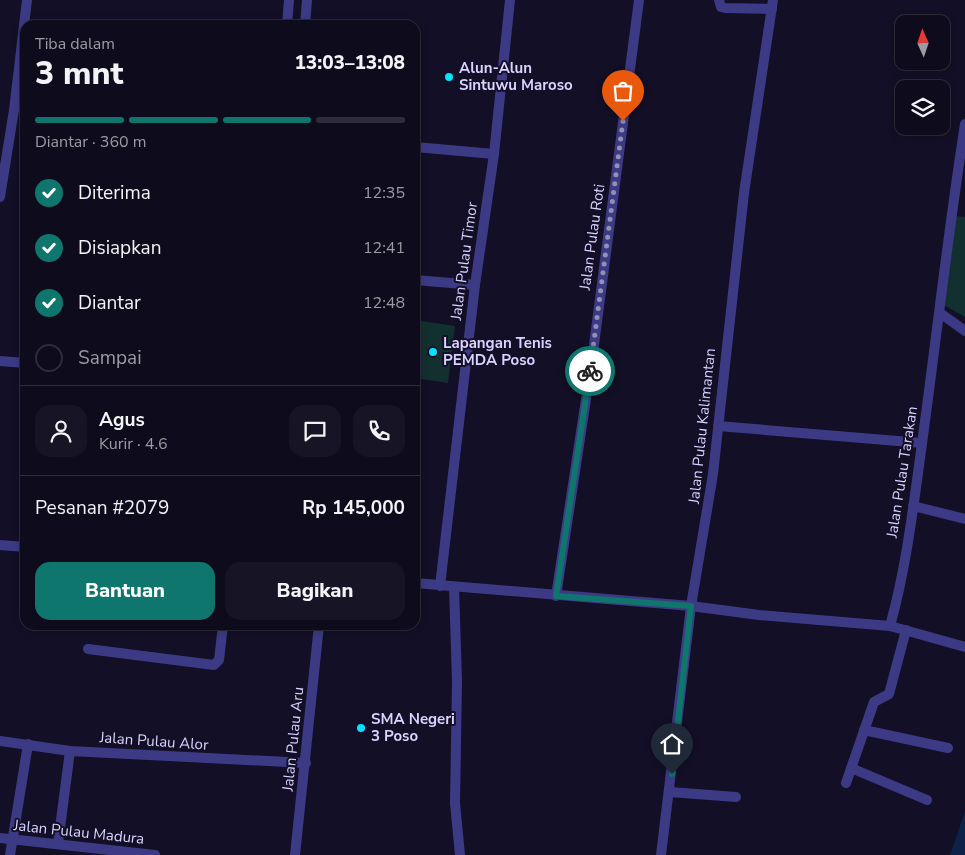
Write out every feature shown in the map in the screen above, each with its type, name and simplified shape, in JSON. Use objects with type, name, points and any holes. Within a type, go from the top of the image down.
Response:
[{"type":"street","points":[[24,20],[26,0]]},
{"type":"street","name":"Jalan Pulau Timor","points":[[440,586],[475,285],[494,154],[510,0]]},
{"type":"street","name":"Jalan Pulau Roti","points":[[556,596],[592,360],[639,0]]},
{"type":"street","points":[[719,0],[721,7],[725,8],[772,4]]},
{"type":"street","points":[[287,20],[289,3],[307,4],[305,20]]},
{"type":"street","name":"Jalan Pulau Kalimantan","points":[[661,855],[691,606],[706,519],[718,426],[744,193],[772,4]]},
{"type":"street","points":[[0,197],[14,110],[20,55]]},
{"type":"street","points":[[14,110],[20,111]]},
{"type":"street","name":"Jalan Pulau Tarakan","points":[[890,626],[913,506],[965,124]]},
{"type":"street","points":[[420,147],[494,154]]},
{"type":"street","points":[[420,280],[475,285]]},
{"type":"street","points":[[940,313],[965,331]]},
{"type":"street","points":[[0,361],[20,363]]},
{"type":"street","points":[[718,426],[922,443]]},
{"type":"street","points":[[913,506],[965,519]]},
{"type":"street","points":[[0,545],[20,547]]},
{"type":"street","points":[[420,584],[691,606],[759,615],[890,626],[965,646]]},
{"type":"street","points":[[454,587],[457,681],[455,803],[460,855]]},
{"type":"street","points":[[88,649],[214,665],[219,660],[222,630]]},
{"type":"street","name":"Jalan Pulau Aru","points":[[295,855],[319,630]]},
{"type":"street","points":[[846,783],[875,701],[889,694],[906,630]]},
{"type":"street","points":[[864,730],[948,748]]},
{"type":"street","name":"Jalan Pulau Alor","points":[[0,741],[70,751],[306,763]]},
{"type":"street","points":[[10,855],[28,744]]},
{"type":"street","points":[[58,843],[70,751]]},
{"type":"street","points":[[851,768],[926,800]]},
{"type":"street","points":[[670,792],[736,797]]},
{"type":"street","name":"Jalan Pulau Madura","points":[[0,838],[155,855]]},
{"type":"green space","points":[[954,216],[965,217],[965,317],[944,305]]},
{"type":"green space","name":"Lapangan Tenis PEMDA Poso","points":[[420,321],[455,326],[448,383],[420,379]]},
{"type":"water","points":[[965,811],[965,855],[950,855]]},
{"type":"way so far","points":[[590,371],[601,276],[623,121]]},
{"type":"place","name":"Alun-Alun Sintuwu Maroso","points":[[449,77]]},
{"type":"place","name":"Lapangan Tenis PEMDA Poso","points":[[433,352]]},
{"type":"place","name":"SMA Negeri 3 Poso","points":[[361,728]]},
{"type":"route","points":[[590,371],[556,596],[691,606],[672,774]]}]
